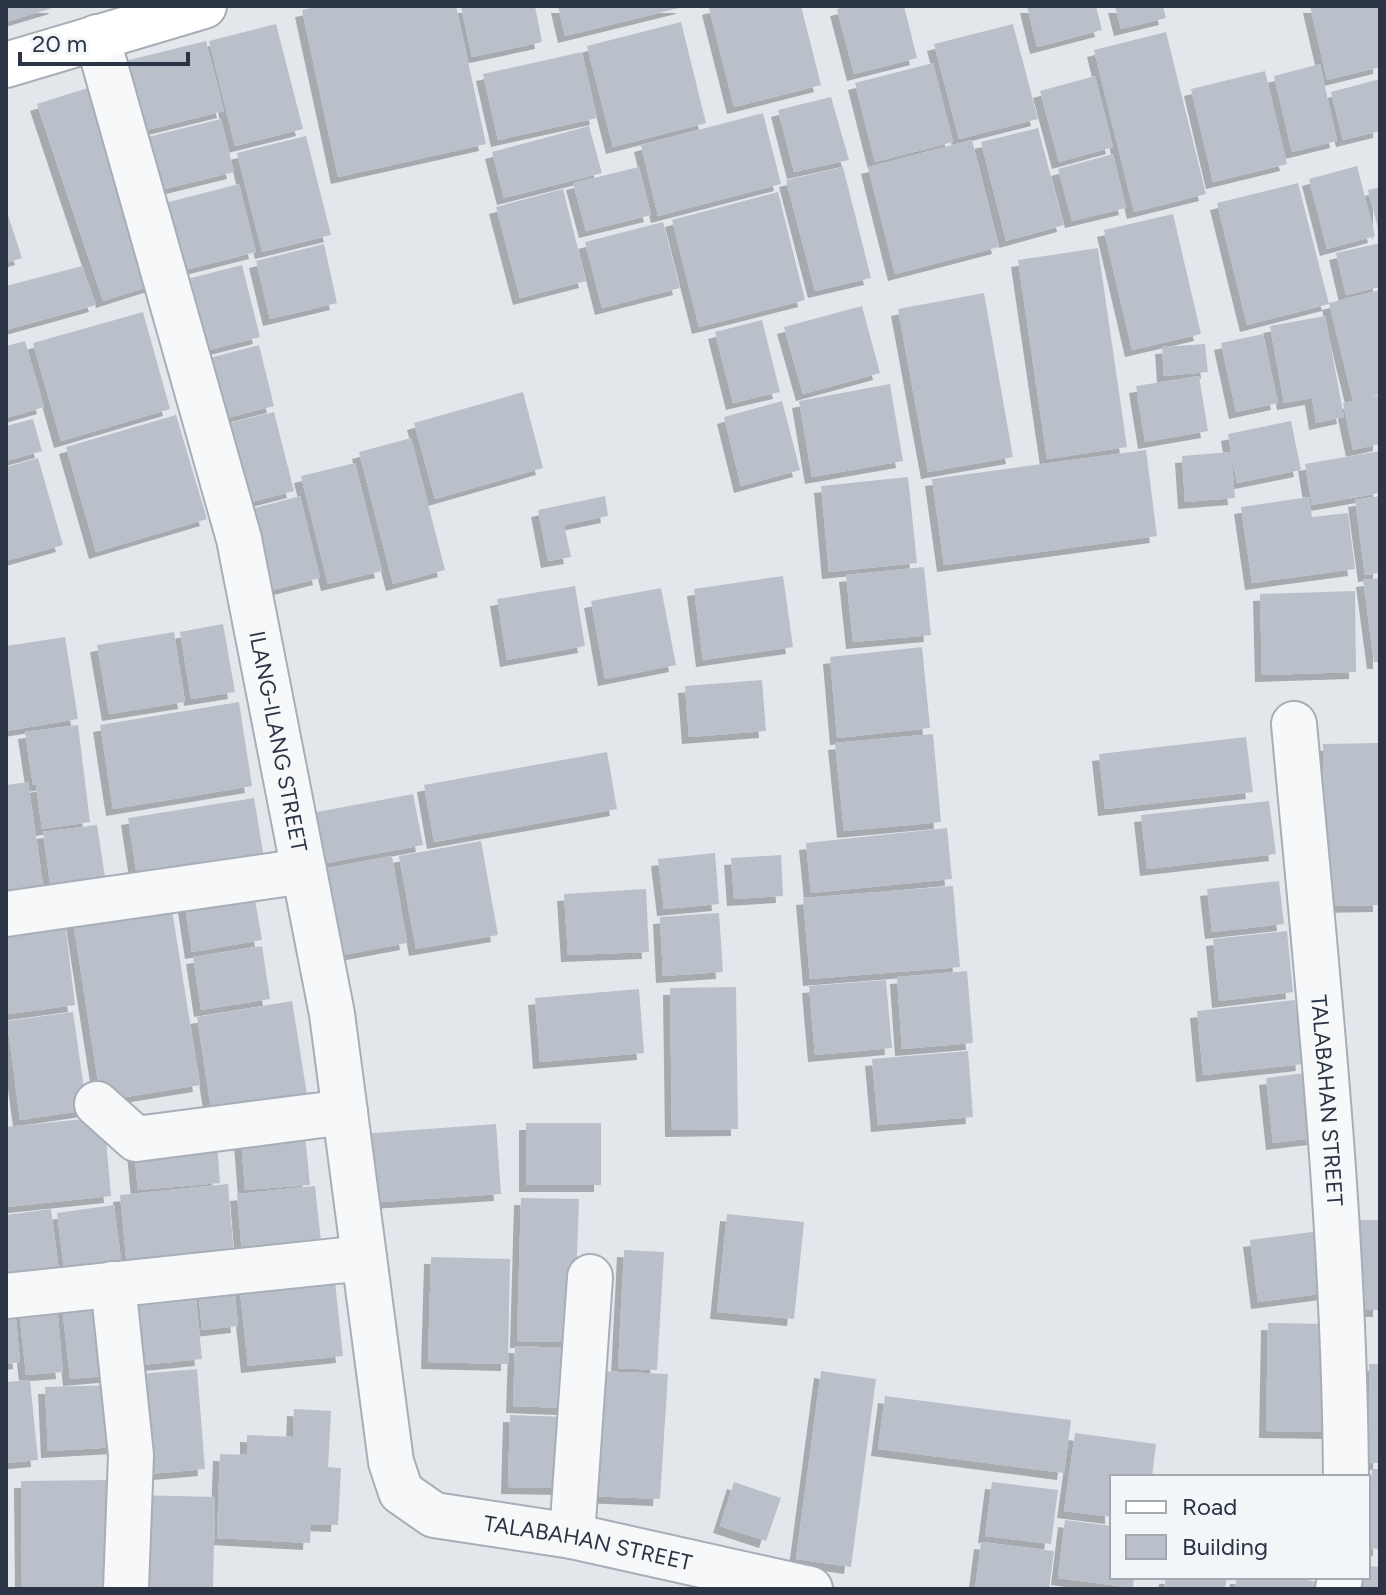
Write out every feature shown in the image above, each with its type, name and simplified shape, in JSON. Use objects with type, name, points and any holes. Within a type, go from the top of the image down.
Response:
[{"type":"main road","points":[[6,65],[204,6]]},
{"type":"street","name":"ILANG-ILANG STREET","points":[[97,37],[239,539],[332,1014],[391,1462]]},
{"type":"street","name":"TALABAHAN STREET","points":[[1294,724],[1338,1210],[1345,1335],[1346,1475]]},
{"type":"street","points":[[6,914],[304,871]]},
{"type":"street","points":[[97,1104],[136,1139],[345,1112]]},
{"type":"street","points":[[6,1296],[364,1258]]},
{"type":"street","points":[[572,1536],[590,1277]]},
{"type":"street","points":[[113,1284],[131,1455],[126,1589]]},
{"type":"street","name":"TALABAHAN STREET","points":[[391,1462],[401,1492],[434,1515],[572,1536],[810,1589]]},
{"type":"building","points":[[6,6],[55,6],[56,7],[6,22]]},
{"type":"building","points":[[321,6],[456,6],[486,144],[338,177],[302,10]]},
{"type":"building","points":[[461,6],[535,6],[542,42],[472,57]]},
{"type":"building","points":[[558,6],[683,6],[683,7],[565,36]]},
{"type":"building","points":[[801,6],[821,85],[734,107],[709,8]]},
{"type":"building","points":[[850,6],[904,6],[917,58],[854,74],[837,9]]},
{"type":"building","points":[[1027,6],[1096,6],[1102,30],[1037,47]]},
{"type":"building","points":[[1115,6],[1163,6],[1166,18],[1121,29]]},
{"type":"building","points":[[1310,6],[1380,6],[1380,67],[1327,80]]},
{"type":"building","points":[[681,22],[706,123],[613,147],[587,46]]},
{"type":"building","points":[[276,24],[303,129],[235,146],[209,41]]},
{"type":"building","points":[[1013,24],[1038,119],[959,139],[934,44]]},
{"type":"building","points":[[1166,32],[1206,194],[1134,212],[1094,50]]},
{"type":"building","points":[[206,41],[224,111],[139,132],[121,62]]},
{"type":"building","points":[[582,52],[597,118],[498,140],[483,74]]},
{"type":"building","points":[[933,63],[953,142],[875,162],[855,83]]},
{"type":"building","points":[[1320,64],[1337,141],[1292,152],[1274,76]]},
{"type":"building","points":[[1265,71],[1287,164],[1213,182],[1191,89]]},
{"type":"building","points":[[1095,76],[1113,147],[1059,162],[1040,91]]},
{"type":"building","points":[[1380,79],[1380,131],[1343,140],[1331,92]]},
{"type":"building","points":[[94,86],[160,283],[103,301],[37,104]]},
{"type":"building","points":[[831,97],[849,160],[794,172],[778,110]]},
{"type":"building","points":[[763,113],[781,184],[658,216],[641,145]]},
{"type":"building","points":[[221,119],[234,172],[161,190],[148,137]]},
{"type":"building","points":[[589,126],[602,173],[504,198],[492,152]]},
{"type":"building","points":[[1038,128],[1064,225],[1006,241],[981,142]]},
{"type":"building","points":[[306,136],[331,235],[262,252],[237,153]]},
{"type":"building","points":[[972,140],[999,247],[895,274],[868,167]]},
{"type":"building","points":[[1113,154],[1126,208],[1072,221],[1058,169]]},
{"type":"building","points":[[1357,166],[1375,236],[1327,249],[1309,179]]},
{"type":"building","points":[[639,167],[651,215],[586,231],[573,183]]},
{"type":"building","points":[[843,167],[871,278],[815,291],[786,180]]},
{"type":"building","points":[[1298,183],[1329,304],[1247,325],[1217,203]]},
{"type":"building","points":[[239,184],[256,252],[177,272],[161,204]]},
{"type":"building","points":[[1380,187],[1380,232],[1379,232],[1368,190]]},
{"type":"building","points":[[563,189],[586,281],[520,298],[496,207]]},
{"type":"building","points":[[778,192],[805,300],[699,327],[672,220]]},
{"type":"building","points":[[6,209],[22,258],[6,263]]},
{"type":"building","points":[[1173,214],[1201,334],[1132,350],[1104,230]]},
{"type":"building","points":[[663,222],[680,288],[602,308],[585,242]]},
{"type":"building","points":[[1380,243],[1380,287],[1346,295],[1336,253]]},
{"type":"building","points":[[324,244],[337,303],[270,319],[256,261]]},
{"type":"building","points":[[1098,248],[1127,447],[1047,459],[1018,260]]},
{"type":"building","points":[[242,265],[260,337],[190,355],[171,283]]},
{"type":"building","points":[[82,266],[96,305],[6,330],[6,286]]},
{"type":"building","points":[[1380,290],[1380,394],[1368,397],[1380,395],[1380,444],[1353,450],[1343,403],[1353,401],[1329,303]]},
{"type":"building","points":[[984,293],[1013,457],[928,472],[898,309]]},
{"type":"building","points":[[862,306],[880,373],[803,394],[784,327]]},
{"type":"building","points":[[143,312],[170,409],[61,441],[33,343]]},
{"type":"building","points":[[1325,316],[1344,417],[1316,423],[1312,398],[1284,403],[1270,326]]},
{"type":"building","points":[[762,320],[780,392],[733,403],[715,332]]},
{"type":"building","points":[[1263,334],[1278,403],[1236,412],[1221,343]]},
{"type":"building","points":[[25,341],[44,407],[6,418],[6,346]]},
{"type":"building","points":[[1205,344],[1208,372],[1164,376],[1162,347]]},
{"type":"building","points":[[259,345],[274,406],[211,422],[195,362]]},
{"type":"building","points":[[1199,376],[1208,431],[1145,442],[1136,386]]},
{"type":"building","points":[[890,384],[903,461],[812,477],[799,401]]},
{"type":"building","points":[[523,392],[543,468],[435,499],[414,423]]},
{"type":"building","points":[[782,401],[800,470],[741,486],[724,417]]},
{"type":"building","points":[[274,412],[294,491],[236,506],[216,426]]},
{"type":"building","points":[[176,415],[207,519],[96,552],[66,447]]},
{"type":"building","points":[[33,419],[42,451],[6,461],[6,426]]},
{"type":"building","points":[[1291,421],[1301,470],[1237,483],[1231,453],[1235,498],[1185,502],[1182,456],[1231,452],[1228,434]]},
{"type":"building","points":[[411,438],[445,570],[393,584],[359,452]]},
{"type":"building","points":[[1146,450],[1157,536],[944,565],[932,479]]},
{"type":"building","points":[[1380,451],[1380,493],[1312,505],[1305,464]]},
{"type":"building","points":[[38,458],[63,545],[6,561],[6,467]]},
{"type":"building","points":[[355,463],[382,571],[328,584],[301,476]]},
{"type":"building","points":[[908,477],[917,563],[829,572],[821,486]]},
{"type":"building","points":[[300,496],[320,578],[265,592],[244,511]]},
{"type":"building","points":[[605,496],[608,516],[564,525],[571,557],[548,561],[538,510]]},
{"type":"building","points":[[1380,496],[1380,573],[1365,575],[1355,500]]},
{"type":"building","points":[[1309,497],[1312,517],[1348,513],[1355,569],[1252,583],[1241,507]]},
{"type":"building","points":[[924,567],[931,635],[853,642],[846,575]]},
{"type":"building","points":[[783,576],[793,647],[703,660],[694,589]]},
{"type":"building","points":[[1380,578],[1380,662],[1374,662],[1363,580]]},
{"type":"building","points":[[575,586],[585,646],[507,660],[497,599]]},
{"type":"building","points":[[661,588],[676,665],[605,679],[591,601]]},
{"type":"building","points":[[1355,591],[1356,672],[1262,675],[1260,594]]},
{"type":"building","points":[[223,624],[235,692],[191,699],[180,632]]},
{"type":"building","points":[[174,632],[185,702],[109,714],[97,645]]},
{"type":"building","points":[[65,637],[78,719],[6,731],[6,646]]},
{"type":"building","points":[[922,647],[930,728],[837,738],[830,657]]},
{"type":"building","points":[[762,680],[766,731],[689,737],[685,686]]},
{"type":"building","points":[[239,702],[252,786],[113,809],[100,725]]},
{"type":"building","points":[[78,725],[90,822],[42,829],[36,786],[57,782],[33,785],[25,732]]},
{"type":"building","points":[[933,734],[941,822],[844,831],[835,743]]},
{"type":"building","points":[[1246,737],[1253,792],[1105,809],[1099,754]]},
{"type":"building","points":[[1379,743],[1380,905],[1327,906],[1323,744]]},
{"type":"building","points":[[607,752],[617,809],[434,842],[424,785]]},
{"type":"building","points":[[28,782],[45,898],[6,904],[6,785]]},
{"type":"building","points":[[413,794],[423,845],[305,867],[296,816]]},
{"type":"building","points":[[254,798],[266,871],[139,890],[128,818]]},
{"type":"building","points":[[1269,801],[1276,854],[1147,869],[1141,815]]},
{"type":"building","points":[[97,825],[107,890],[52,898],[43,832]]},
{"type":"building","points":[[947,828],[952,879],[811,893],[806,843]]},
{"type":"building","points":[[481,841],[498,935],[416,949],[399,856]]},
{"type":"building","points":[[715,853],[719,904],[664,909],[658,859]]},
{"type":"building","points":[[781,855],[783,896],[734,899],[731,858]]},
{"type":"building","points":[[392,856],[407,943],[327,958],[311,871]]},
{"type":"building","points":[[1279,881],[1284,924],[1212,932],[1207,889]]},
{"type":"building","points":[[953,886],[960,967],[810,979],[803,898]]},
{"type":"building","points":[[253,888],[262,940],[192,952],[184,899]]},
{"type":"building","points":[[646,889],[649,952],[568,955],[564,894]]},
{"type":"building","points":[[171,904],[200,1085],[101,1101],[73,921]]},
{"type":"building","points":[[719,913],[723,972],[663,976],[660,917]]},
{"type":"building","points":[[64,914],[75,1005],[9,1014],[6,921]]},
{"type":"building","points":[[1287,931],[1293,992],[1219,1001],[1213,939]]},
{"type":"building","points":[[262,946],[270,999],[201,1010],[193,957]]},
{"type":"building","points":[[967,971],[973,1043],[902,1049],[897,977]]},
{"type":"building","points":[[886,980],[892,1048],[815,1055],[809,986]]},
{"type":"building","points":[[736,987],[738,1129],[672,1130],[670,988]]},
{"type":"building","points":[[639,989],[644,1053],[540,1062],[535,998]]},
{"type":"building","points":[[1295,1000],[1303,1064],[1203,1075],[1197,1011]]},
{"type":"building","points":[[292,1001],[309,1107],[213,1122],[197,1017]]},
{"type":"building","points":[[73,1012],[87,1110],[20,1120],[7,1021]]},
{"type":"building","points":[[968,1051],[973,1117],[878,1125],[872,1059]]},
{"type":"building","points":[[1306,1073],[1314,1138],[1273,1143],[1266,1078]]},
{"type":"building","points":[[104,1117],[111,1196],[6,1207],[6,1127]]},
{"type":"building","points":[[526,1123],[601,1123],[601,1185],[526,1185]]},
{"type":"building","points":[[496,1124],[501,1194],[365,1203],[359,1134]]},
{"type":"building","points":[[305,1134],[310,1185],[245,1190],[241,1139]]},
{"type":"building","points":[[217,1142],[220,1183],[138,1190],[134,1149]]},
{"type":"building","points":[[228,1184],[235,1267],[128,1277],[120,1195]]},
{"type":"building","points":[[315,1186],[323,1259],[243,1267],[237,1194]]},
{"type":"building","points":[[521,1198],[579,1199],[574,1342],[517,1341]]},
{"type":"building","points":[[114,1205],[123,1276],[66,1284],[57,1213]]},
{"type":"building","points":[[51,1209],[61,1286],[6,1293],[6,1215]]},
{"type":"building","points":[[727,1214],[804,1222],[794,1319],[717,1312]]},
{"type":"building","points":[[1351,1220],[1380,1220],[1380,1310],[1352,1310]]},
{"type":"building","points":[[1319,1231],[1327,1293],[1258,1302],[1250,1240]]},
{"type":"building","points":[[624,1250],[664,1252],[657,1370],[618,1368]]},
{"type":"building","points":[[431,1257],[510,1259],[508,1364],[428,1362]]},
{"type":"building","points":[[334,1272],[343,1356],[248,1366],[239,1282]]},
{"type":"building","points":[[233,1274],[238,1326],[202,1330],[197,1278]]},
{"type":"building","points":[[194,1279],[202,1359],[131,1366],[123,1286]]},
{"type":"building","points":[[109,1291],[117,1375],[70,1379],[61,1296]]},
{"type":"building","points":[[56,1296],[63,1372],[26,1375],[18,1300]]},
{"type":"building","points":[[14,1299],[20,1362],[6,1364],[6,1300]]},
{"type":"building","points":[[1268,1323],[1334,1324],[1333,1432],[1266,1431]]},
{"type":"building","points":[[515,1346],[565,1348],[564,1408],[513,1406]]},
{"type":"building","points":[[1369,1364],[1380,1364],[1380,1463],[1370,1463]]},
{"type":"building","points":[[197,1369],[205,1469],[149,1474],[139,1374]]},
{"type":"building","points":[[595,1371],[668,1374],[660,1499],[589,1496]]},
{"type":"building","points":[[821,1371],[876,1379],[851,1567],[796,1559]]},
{"type":"building","points":[[30,1380],[38,1460],[6,1463],[6,1382]]},
{"type":"building","points":[[116,1385],[119,1447],[48,1451],[45,1387]]},
{"type":"building","points":[[885,1396],[1071,1420],[1064,1473],[878,1449]]},
{"type":"building","points":[[294,1409],[331,1411],[328,1467],[341,1468],[338,1525],[311,1524],[310,1543],[217,1538],[220,1454],[247,1455],[247,1435],[293,1437]]},
{"type":"building","points":[[510,1415],[567,1417],[566,1488],[508,1487]]},
{"type":"building","points":[[1075,1433],[1156,1444],[1152,1475],[1110,1475],[1110,1517],[1064,1511]]},
{"type":"building","points":[[1372,1469],[1380,1469],[1380,1549],[1370,1548]]},
{"type":"building","points":[[109,1480],[110,1589],[22,1589],[21,1481]]},
{"type":"building","points":[[734,1482],[781,1498],[766,1541],[720,1526]]},
{"type":"building","points":[[992,1482],[1058,1490],[1051,1544],[985,1536]]},
{"type":"building","points":[[136,1495],[215,1497],[213,1589],[133,1589]]},
{"type":"building","points":[[1065,1520],[1110,1526],[1110,1579],[1134,1579],[1133,1588],[1058,1578]]},
{"type":"building","points":[[981,1542],[1054,1551],[1049,1589],[975,1589]]},
{"type":"building","points":[[1370,1566],[1380,1567],[1380,1589],[1349,1589],[1350,1579],[1370,1579]]},
{"type":"building","points":[[1166,1579],[1227,1579],[1225,1589],[1164,1589]]},
{"type":"building","points":[[1237,1579],[1302,1579],[1331,1585],[1330,1589],[1235,1589]]}]
